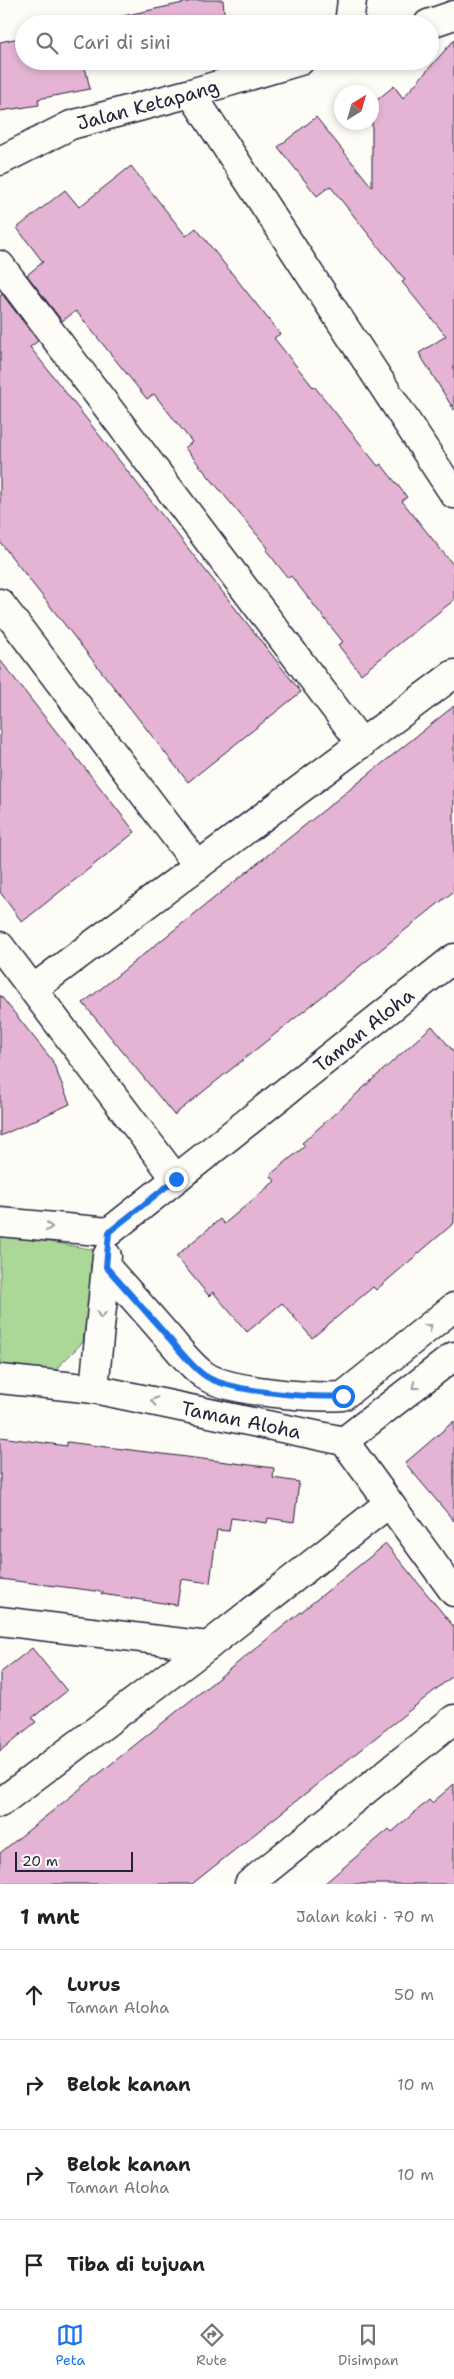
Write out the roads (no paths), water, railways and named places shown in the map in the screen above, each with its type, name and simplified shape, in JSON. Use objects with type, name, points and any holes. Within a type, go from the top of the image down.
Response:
[{"type":"street","points":[[350,15],[352,0]]},
{"type":"street","name":"Jalan Ketapang","points":[[0,161],[71,124],[191,93],[269,70]]},
{"type":"street","points":[[191,93],[454,494]]},
{"type":"street","points":[[0,265],[362,744]]},
{"type":"street","points":[[0,603],[198,866]]},
{"type":"street","points":[[33,989],[454,674]]},
{"type":"street","points":[[0,946],[176,1179]]},
{"type":"street","name":"Taman Aloha","points":[[109,1232],[454,958]]},
{"type":"street","points":[[0,1222],[109,1232],[94,1389]]},
{"type":"street","name":"Taman Aloha","points":[[106,1267],[189,1362],[205,1376],[224,1384],[297,1396],[321,1398],[343,1396],[454,1307]]},
{"type":"street","points":[[454,1356],[344,1441],[454,1592]]},
{"type":"street","name":"Taman Aloha","points":[[0,1379],[94,1389],[344,1441]]},
{"type":"street","points":[[0,1803],[208,1646],[389,1503]]},
{"type":"street","points":[[0,1621],[208,1646]]},
{"type":"street","points":[[249,1884],[454,1719]]}]
